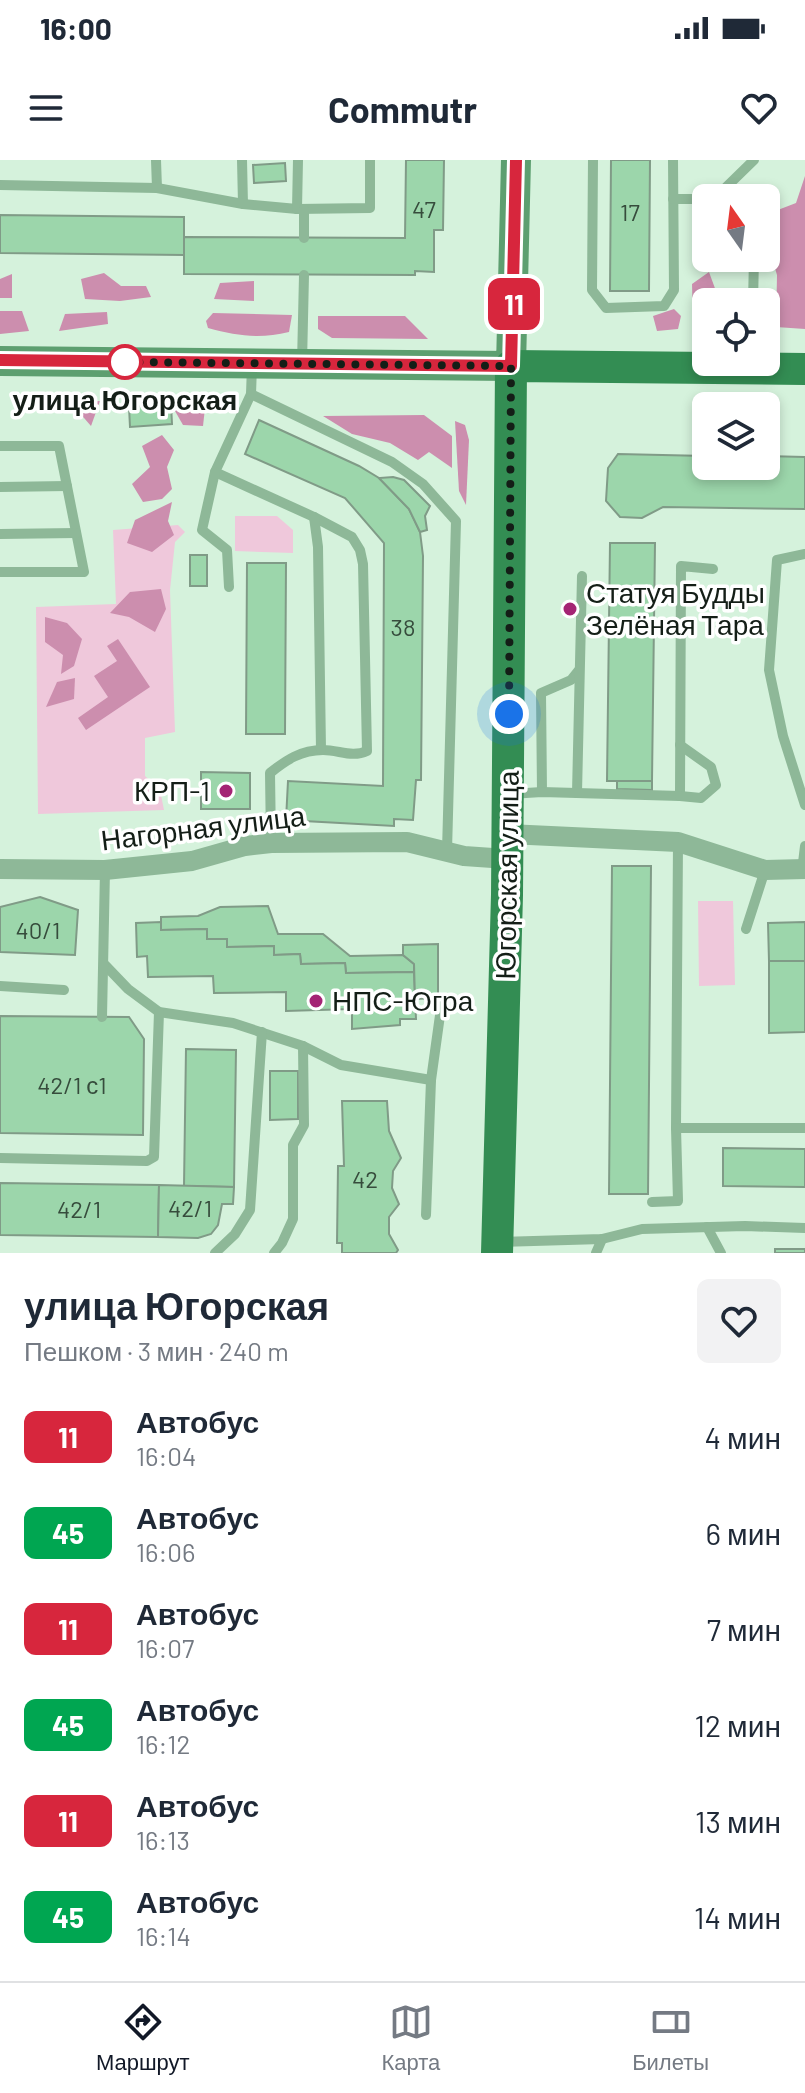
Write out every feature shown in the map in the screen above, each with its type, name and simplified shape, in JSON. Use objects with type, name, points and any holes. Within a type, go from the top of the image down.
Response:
[{"type":"main road","name":"Югорская улица","points":[[497,1247],[508,846],[511,366],[516,160]]},
{"type":"main road","points":[[0,361],[692,365]]},
{"type":"main road","points":[[780,367],[805,369]]},
{"type":"street","name":"Нагорная улица","points":[[0,869],[105,870],[192,861],[245,846],[271,843],[407,842],[464,856],[508,846],[678,842],[765,870],[804,872]]},
{"type":"lane","points":[[156,160],[157,188]]},
{"type":"lane","points":[[242,160],[243,204]]},
{"type":"lane","points":[[298,160],[304,238]]},
{"type":"lane","points":[[0,185],[157,188],[243,204],[300,209],[370,208],[370,160]]},
{"type":"lane","points":[[593,160],[592,290],[606,308],[664,306],[674,290],[673,160]]},
{"type":"lane","points":[[729,184],[754,160]]},
{"type":"lane","points":[[673,199],[692,199]]},
{"type":"lane","points":[[302,365],[304,275]]},
{"type":"lane","points":[[229,587],[227,550],[202,530],[215,472],[251,394],[252,364]]},
{"type":"lane","points":[[251,394],[392,462],[423,484],[456,521],[447,851]]},
{"type":"lane","points":[[0,446],[59,446],[84,572],[0,572]]},
{"type":"lane","points":[[215,472],[352,537],[360,550],[363,564],[367,751],[357,755],[321,750],[291,756],[270,773],[271,843]]},
{"type":"lane","points":[[0,487],[67,486]]},
{"type":"lane","points":[[314,517],[318,547],[321,750]]},
{"type":"lane","points":[[0,534],[76,533]]},
{"type":"lane","points":[[805,554],[777,560],[769,670],[783,736],[805,805]]},
{"type":"lane","points":[[680,796],[681,566],[713,569]]},
{"type":"lane","points":[[577,793],[582,576]]},
{"type":"lane","points":[[542,792],[541,693],[571,680],[579,670]]},
{"type":"lane","points":[[508,794],[542,792],[701,798],[716,785],[711,767],[680,745]]},
{"type":"lane","points":[[652,1202],[678,1201],[678,842]]},
{"type":"lane","points":[[804,872],[805,846]]},
{"type":"lane","points":[[102,1017],[105,870]]},
{"type":"lane","points":[[746,929],[765,870]]},
{"type":"lane","points":[[105,965],[128,989],[159,1012],[233,1023],[303,1046],[341,1065],[431,1080]]},
{"type":"lane","points":[[0,986],[64,990]]},
{"type":"lane","points":[[426,1215],[431,1080],[442,1001]]},
{"type":"lane","points":[[0,1158],[147,1161],[154,1157],[159,1012]]},
{"type":"lane","points":[[215,1253],[235,1234],[250,1210],[262,1032]]},
{"type":"lane","points":[[274,1253],[293,1219],[293,1145],[304,1125],[303,1046]]},
{"type":"lane","points":[[676,1128],[805,1128]]},
{"type":"lane","points":[[707,1227],[721,1253]]},
{"type":"lane","points":[[497,1247],[602,1239],[642,1229],[805,1228]]},
{"type":"lane","points":[[596,1253],[602,1239]]},
{"type":"shaded area","points":[[805,176],[805,329],[780,327],[780,288],[777,288],[776,272],[780,272],[780,209],[796,203]]},
{"type":"shaded area","points":[[709,272],[715,288],[692,288],[692,284]]},
{"type":"shaded area","points":[[104,273],[121,286],[146,286],[151,297],[120,301],[85,299],[81,279]]},
{"type":"shaded area","points":[[12,274],[12,298],[0,298],[0,279]]},
{"type":"shaded area","points":[[254,281],[254,301],[214,299],[220,283]]},
{"type":"shaded area","points":[[674,309],[681,316],[678,329],[657,331],[653,316]]},
{"type":"shaded area","points":[[0,311],[22,311],[29,331],[0,334]]},
{"type":"shaded area","points":[[107,312],[108,324],[59,331],[65,314]]},
{"type":"shaded area","points":[[213,313],[292,315],[289,332],[258,336],[208,328],[206,321]]},
{"type":"shaded area","points":[[318,316],[405,316],[428,339],[332,338],[318,329]]},
{"type":"shaded area","points":[[186,399],[206,399],[203,426],[183,425],[171,404]]},
{"type":"shaded area","points":[[100,401],[91,426],[71,403]]},
{"type":"shaded area","points":[[424,415],[452,436],[452,468],[429,452],[418,460],[390,443],[352,434],[323,416]]},
{"type":"shaded area","points":[[455,421],[465,425],[469,440],[466,505],[459,491]]},
{"type":"shaded area","points":[[162,435],[174,450],[167,467],[172,489],[162,499],[143,502],[132,484],[150,467],[142,446]]},
{"type":"shaded area","points":[[172,502],[168,521],[174,535],[152,552],[127,543],[135,520]]},
{"type":"shaded area","points":[[235,516],[277,516],[293,530],[293,553],[235,551]]},
{"type":"shaded area","points":[[178,525],[185,532],[175,542],[170,590],[175,732],[145,738],[145,776],[160,790],[164,810],[38,814],[36,607],[116,604],[113,530]]},
{"type":"shaded area","points":[[161,589],[166,609],[155,632],[129,617],[110,613],[130,592]]},
{"type":"shaded area","points":[[45,617],[67,623],[82,639],[74,666],[61,674],[63,655],[45,642]]},
{"type":"shaded area","points":[[118,639],[150,687],[86,730],[78,718],[108,697],[94,676],[117,661],[107,646]]},
{"type":"shaded area","points":[[75,678],[74,699],[46,707],[57,682]]},
{"type":"shaded area","points":[[698,901],[733,901],[735,985],[699,986]]},
{"type":"building","points":[[406,160],[444,160],[443,230],[434,230],[434,272],[415,271],[415,275],[184,274],[184,237],[405,238]]},
{"type":"building","points":[[611,160],[650,160],[649,291],[610,291]]},
{"type":"building","points":[[285,163],[286,181],[254,183],[253,165]]},
{"type":"building","points":[[0,215],[184,217],[184,255],[0,253]]},
{"type":"building","points":[[171,404],[172,424],[130,427],[129,407]]},
{"type":"building","points":[[259,420],[379,478],[409,509],[420,532],[423,556],[421,780],[416,780],[413,820],[394,819],[394,826],[286,820],[288,781],[383,786],[384,543],[345,498],[245,454]]},
{"type":"building","points":[[618,454],[692,456],[692,480],[780,480],[780,456],[805,457],[805,509],[663,507],[642,518],[620,517],[606,501],[608,468]]},
{"type":"building","points":[[379,478],[404,480],[430,506],[425,516],[427,530],[420,532],[409,509]]},
{"type":"building","points":[[610,543],[655,543],[652,781],[607,781]]},
{"type":"building","points":[[190,555],[207,555],[207,586],[190,586]]},
{"type":"building","points":[[247,563],[286,563],[285,734],[246,734]]},
{"type":"building","name":"КРП-1","points":[[201,772],[250,773],[250,809],[201,809]]},
{"type":"building","points":[[617,781],[652,781],[652,790],[617,789]]},
{"type":"building","points":[[612,866],[651,866],[648,1194],[609,1194]]},
{"type":"building","points":[[40,897],[78,910],[75,955],[0,952],[0,907]]},
{"type":"building","points":[[268,906],[278,934],[323,934],[350,956],[403,955],[414,964],[414,972],[346,973],[345,963],[301,964],[300,954],[274,955],[274,946],[227,947],[227,939],[207,939],[207,929],[161,930],[161,917],[198,916],[220,907]]},
{"type":"building","points":[[161,922],[161,930],[207,929],[207,939],[227,939],[227,947],[274,946],[274,955],[300,954],[301,964],[345,963],[346,973],[414,972],[416,1019],[400,1019],[400,1025],[352,1029],[352,1009],[286,1011],[286,992],[214,993],[213,976],[148,977],[147,956],[137,957],[136,923]]},
{"type":"building","points":[[805,922],[805,961],[769,961],[768,923]]},
{"type":"building","points":[[438,944],[438,998],[415,999],[414,964],[403,955],[403,945]]},
{"type":"building","points":[[769,961],[805,961],[805,1032],[769,1033]]},
{"type":"building","points":[[0,1016],[129,1017],[144,1039],[143,1135],[0,1133]]},
{"type":"building","points":[[186,1049],[236,1050],[234,1187],[184,1186]]},
{"type":"building","points":[[270,1071],[298,1071],[298,1119],[270,1120]]},
{"type":"building","points":[[342,1101],[387,1101],[389,1131],[401,1158],[393,1171],[392,1188],[399,1204],[389,1217],[389,1234],[398,1250],[396,1253],[342,1253],[342,1243],[337,1243],[338,1166],[344,1166]]},
{"type":"building","points":[[723,1148],[805,1149],[805,1187],[723,1186]]},
{"type":"building","points":[[0,1183],[159,1185],[158,1237],[0,1235]]},
{"type":"building","points":[[159,1185],[234,1187],[233,1204],[222,1204],[218,1225],[211,1234],[198,1238],[158,1237]]},
{"type":"building","points":[[775,1249],[805,1249],[805,1253],[775,1253]]},
{"type":"bus line","name":"11","points":[[0,360],[511,366],[516,160]]},
{"type":"place","name":"улица Югорская","points":[[125,362]]},
{"type":"place","name":"Статуя Будды Зелёная Тара","points":[[570,609]]},
{"type":"place","name":"КРП-1","points":[[226,791]]},
{"type":"place","name":"НПС-Югра","points":[[316,1001]]},
{"type":"route","points":[[125,362],[511,366],[509,714]]}]
